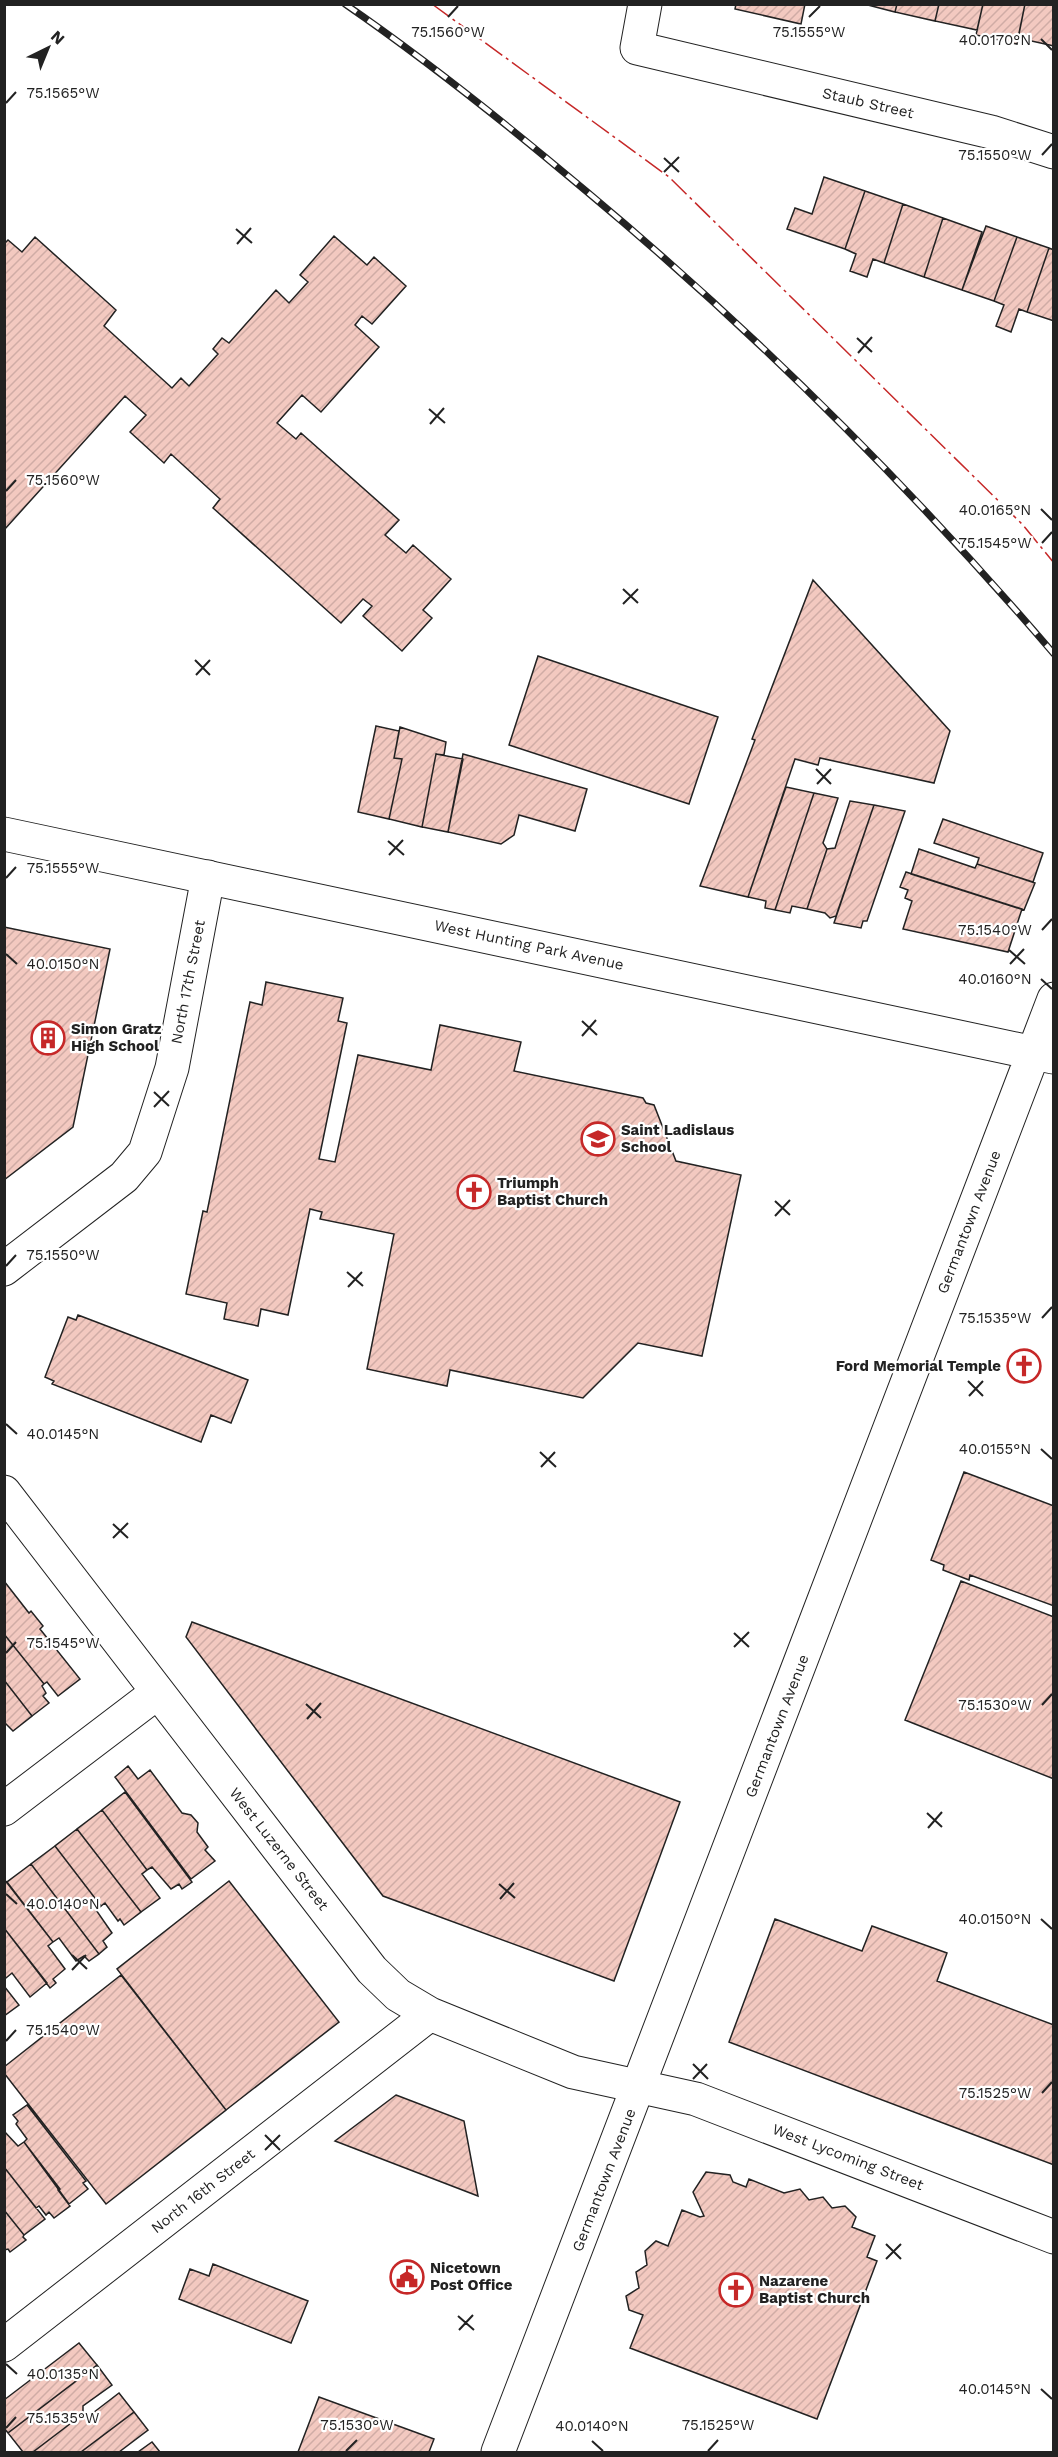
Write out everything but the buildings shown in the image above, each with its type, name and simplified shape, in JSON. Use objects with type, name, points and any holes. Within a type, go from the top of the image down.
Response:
[{"type":"street","name":"Staub Street","points":[[645,4],[637,48],[991,132],[1053,153]]},
{"type":"street","name":"West Hunting Park Avenue","points":[[4,834],[1043,1055]]},
{"type":"street","name":"North 17th Street","points":[[4,1269],[124,1177],[145,1152],[172,1068],[208,877]]},
{"type":"street","name":"Germantown Avenue","points":[[498,2452],[1043,1055],[1053,999]]},
{"type":"street","name":"West Luzerne Street","points":[[4,1492],[372,1970],[398,1995],[430,2014],[573,2073],[640,2086]]},
{"type":"street","points":[[4,1809],[158,1692]]},
{"type":"street","name":"North 16th Street","points":[[4,2345],[430,2014]]},
{"type":"street","name":"West Lycoming Street","points":[[640,2086],[696,2099],[1053,2236]]},
{"type":"railway","points":[[345,4],[498,119],[649,244],[710,299],[829,412],[887,471],[1054,654]]},
{"type":"power","points":[[432,4],[669,177],[1023,525],[1054,563]]},
{"type":"place","name":"Simon Gratz High School","points":[[48,1038]]},
{"type":"place","name":"Saint Ladislaus School","points":[[598,1139]]},
{"type":"place","name":"Triumph Baptist Church","points":[[474,1192]]},
{"type":"place","name":"Ford Memorial Temple","points":[[1024,1366]]},
{"type":"place","name":"Nicetown Post Office","points":[[407,2277]]},
{"type":"place","name":"Nazarene Baptist Church","points":[[736,2290]]}]
